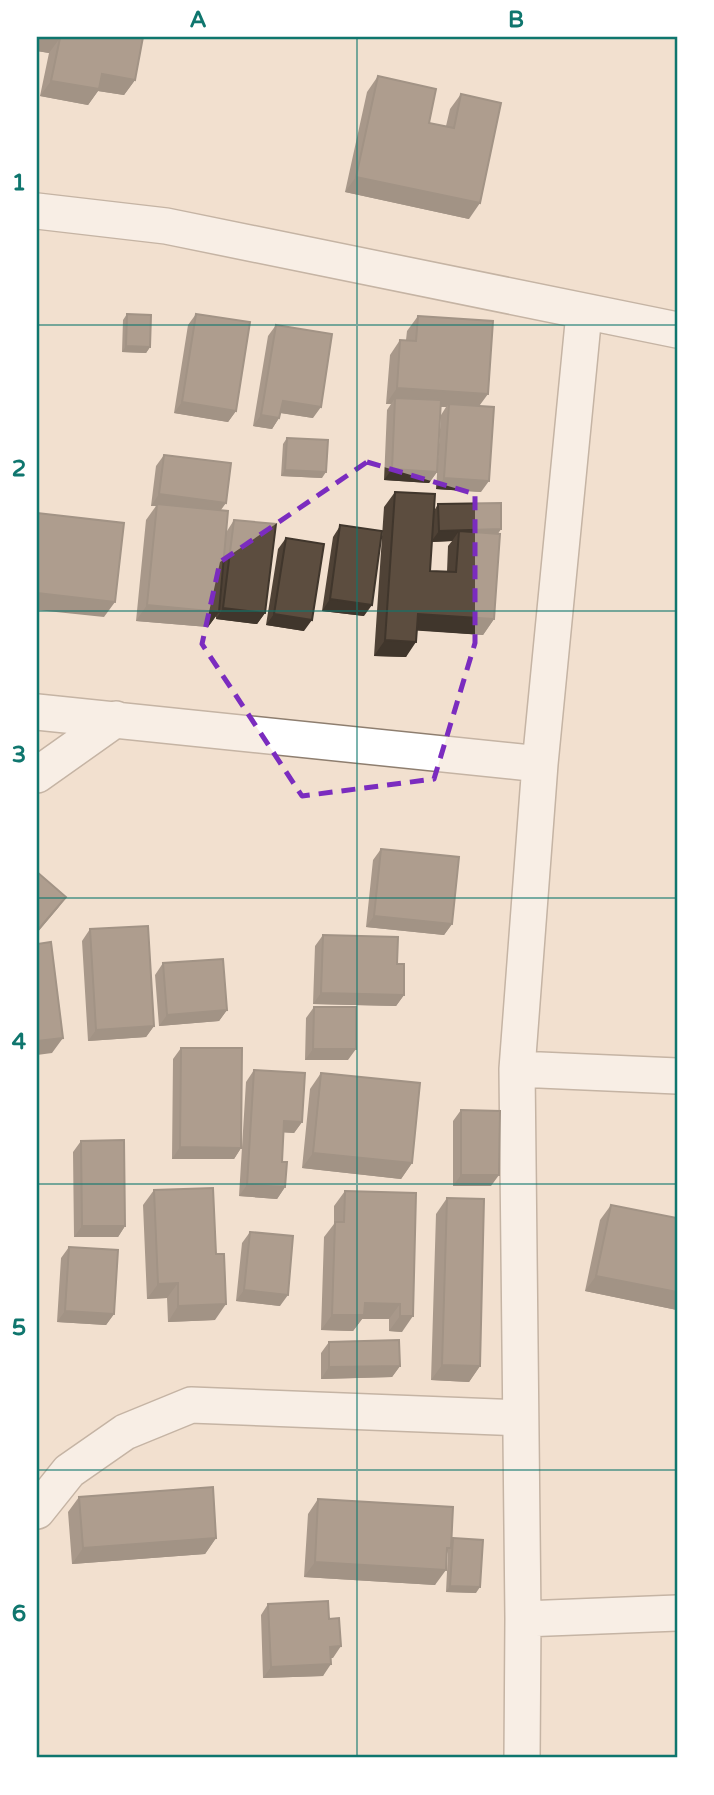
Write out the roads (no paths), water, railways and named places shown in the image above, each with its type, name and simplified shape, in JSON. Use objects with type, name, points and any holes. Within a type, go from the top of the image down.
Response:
[{"type":"street","points":[[37,211],[166,226],[677,330]]},
{"type":"street","points":[[522,1758],[517,1069],[540,764],[584,313]]},
{"type":"street","points":[[37,712],[540,764]]},
{"type":"street","points":[[37,775],[116,719]]},
{"type":"street","points":[[517,1069],[677,1076]]},
{"type":"street","points":[[37,1511],[69,1471],[125,1432],[191,1405],[520,1418]]},
{"type":"street","points":[[523,1619],[677,1613]]}]
